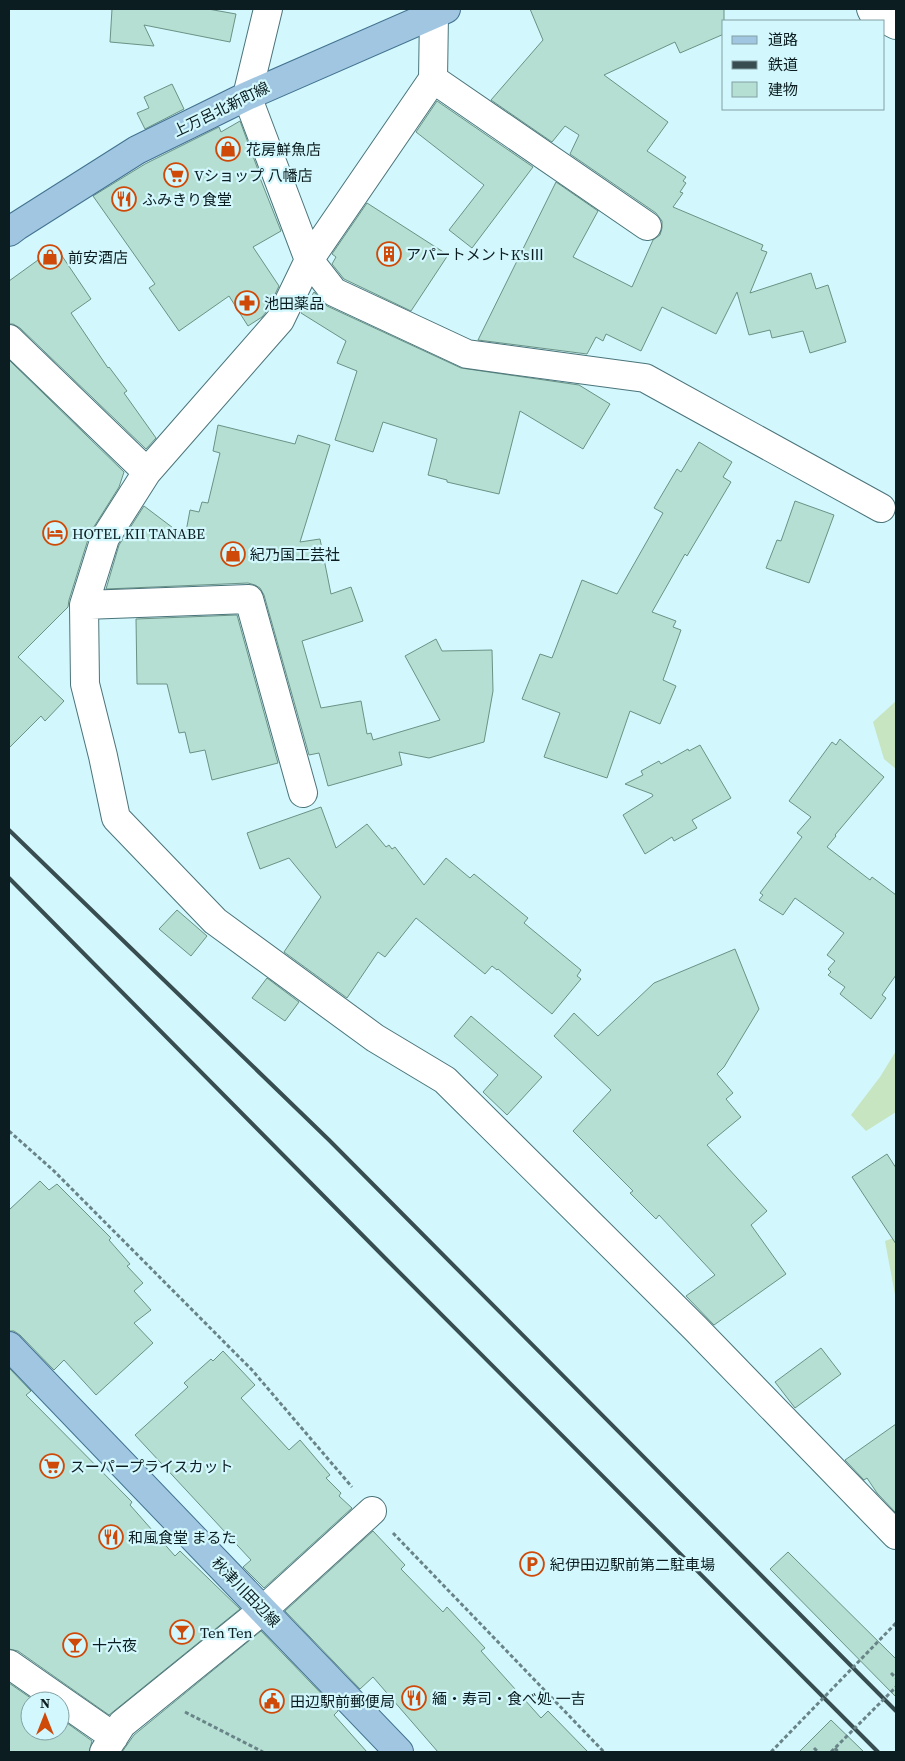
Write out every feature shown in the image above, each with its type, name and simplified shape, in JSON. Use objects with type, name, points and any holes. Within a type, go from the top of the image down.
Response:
[{"type":"main road","name":"上万呂北新町線","points":[[9,232],[137,150],[246,96],[440,11]]},
{"type":"main road","name":"秋津川田辺線","points":[[9,1346],[399,1752]]},
{"type":"street","points":[[268,9],[246,96],[309,260],[334,292],[467,354],[644,378],[881,508]]},
{"type":"street","points":[[871,9],[873,13],[896,25]]},
{"type":"street","points":[[440,11],[433,79],[309,260],[280,320],[147,472],[105,538],[84,605],[85,684],[116,818],[215,921],[375,1038],[445,1080],[695,1328],[896,1535]]},
{"type":"street","points":[[433,79],[647,226]]},
{"type":"street","points":[[9,339],[147,472]]},
{"type":"street","points":[[84,605],[249,599],[303,793]]},
{"type":"street","points":[[9,1664],[109,1744],[122,1724],[154,1696],[263,1610],[372,1511]]},
{"type":"path","points":[[9,1131],[54,1170],[252,1370],[372,1511],[604,1752]]},
{"type":"path","points":[[771,1752],[896,1623]]},
{"type":"path","points":[[891,1673],[896,1678]]},
{"type":"path","points":[[831,1752],[896,1687]]},
{"type":"path","points":[[154,1696],[263,1752]]},
{"type":"path","points":[[814,1748],[818,1752]]},
{"type":"path","points":[[835,1748],[838,1752]]},
{"type":"green space","points":[[896,701],[896,769],[884,759],[873,722]]},
{"type":"green space","points":[[896,1051],[896,1112],[866,1131],[851,1115],[880,1077]]},
{"type":"green space","points":[[896,1237],[896,1300],[885,1241]]},
{"type":"building","points":[[112,9],[208,9],[236,14],[230,42],[144,25],[154,46],[110,42]]},
{"type":"building","points":[[530,9],[724,9],[722,35],[680,53],[675,42],[604,75],[668,122],[647,151],[686,177],[683,181],[686,183],[680,192],[683,193],[673,207],[763,245],[761,250],[767,252],[750,293],[811,273],[816,289],[828,285],[846,342],[810,353],[803,331],[772,338],[770,330],[749,335],[737,292],[716,334],[662,307],[641,351],[606,334],[603,341],[596,337],[587,354],[478,340],[556,182],[598,211],[573,257],[632,287],[653,240],[660,235],[662,228],[662,221],[656,213],[570,154],[579,135],[565,126],[552,142],[491,100],[543,40]]},
{"type":"building","points":[[172,84],[184,109],[145,129],[137,113],[149,108],[144,97]]},
{"type":"building","points":[[437,101],[533,167],[472,248],[449,230],[484,185],[416,132]]},
{"type":"building","points":[[240,121],[281,231],[253,247],[279,286],[267,311],[262,317],[248,326],[229,296],[179,331],[149,288],[155,284],[93,196],[145,164],[219,127],[221,132]]},
{"type":"building","name":"アパートメントK'sⅢ","points":[[367,203],[448,255],[411,311],[344,279],[332,264],[336,257],[332,254]]},
{"type":"building","points":[[56,247],[91,299],[71,313],[108,368],[127,391],[124,393],[156,438],[146,449],[20,328],[9,324],[9,281]]},
{"type":"building","points":[[314,292],[327,306],[461,368],[579,385],[610,404],[583,449],[520,411],[499,494],[447,482],[447,480],[428,475],[437,439],[383,422],[373,452],[335,440],[357,371],[337,363],[346,341],[301,313]]},
{"type":"building","name":"HOTEL KII TANABE","points":[[9,360],[124,472],[119,487],[90,533],[68,607],[18,657],[64,701],[45,721],[41,716],[9,748]]},
{"type":"building","points":[[218,425],[295,444],[298,435],[330,445],[300,542],[320,539],[331,594],[351,587],[363,621],[302,641],[321,708],[361,701],[367,734],[371,733],[373,740],[440,720],[405,656],[436,639],[442,651],[492,650],[493,691],[484,742],[429,758],[399,752],[402,765],[328,786],[319,753],[309,755],[264,595],[260,588],[248,583],[106,589],[119,545],[144,506],[185,537],[190,510],[199,512],[202,502],[208,503],[220,453],[213,451]]},
{"type":"building","points":[[699,442],[732,462],[723,477],[731,482],[687,556],[685,554],[652,612],[676,621],[673,627],[681,630],[663,680],[676,686],[660,724],[630,711],[607,778],[544,757],[560,713],[522,699],[540,654],[552,658],[582,580],[617,594],[663,513],[654,508],[677,469],[681,472]]},
{"type":"building","points":[[795,501],[834,515],[809,583],[766,568],[777,540],[781,541]]},
{"type":"building","points":[[237,615],[278,763],[212,780],[205,750],[190,753],[185,732],[179,733],[167,684],[137,684],[136,619]]},
{"type":"building","points":[[840,739],[884,777],[827,847],[870,880],[872,877],[896,895],[896,975],[882,995],[886,998],[871,1019],[840,994],[845,987],[828,975],[831,972],[828,969],[835,961],[827,955],[844,933],[795,898],[783,915],[759,900],[763,895],[760,893],[802,837],[797,833],[811,817],[789,801],[832,742],[836,745]]},
{"type":"building","points":[[700,745],[731,798],[692,820],[697,828],[674,841],[672,837],[645,854],[623,815],[653,796],[625,784],[643,775],[641,771],[659,761],[661,764],[688,749],[689,751]]},
{"type":"building","points":[[321,807],[336,848],[367,824],[386,847],[389,845],[392,849],[395,847],[424,885],[446,858],[470,878],[474,874],[528,918],[524,923],[581,970],[577,976],[581,979],[552,1014],[498,969],[492,966],[485,974],[416,918],[385,957],[378,952],[347,998],[284,952],[321,897],[289,858],[260,869],[247,833]]},
{"type":"building","points":[[177,910],[207,936],[191,956],[159,929]]},
{"type":"building","points":[[735,949],[759,1009],[724,1067],[717,1074],[733,1093],[726,1099],[741,1117],[707,1145],[767,1211],[751,1225],[786,1274],[714,1325],[686,1296],[715,1275],[659,1215],[656,1219],[630,1193],[633,1191],[573,1131],[611,1090],[554,1036],[574,1013],[598,1036],[654,983]]},
{"type":"building","points":[[267,978],[299,1002],[285,1021],[252,998]]},
{"type":"building","points":[[471,1016],[542,1077],[507,1115],[483,1092],[498,1075],[454,1036]]},
{"type":"building","points":[[887,1154],[896,1168],[896,1244],[852,1177]]},
{"type":"building","points":[[40,1181],[49,1190],[57,1184],[111,1238],[109,1240],[130,1264],[127,1266],[143,1283],[134,1291],[151,1310],[134,1323],[153,1343],[96,1395],[64,1360],[54,1370],[20,1335],[14,1331],[9,1331],[9,1210]]},
{"type":"building","points":[[821,1348],[841,1374],[795,1408],[775,1382]]},
{"type":"building","points":[[223,1351],[255,1385],[241,1398],[289,1450],[300,1440],[330,1475],[326,1478],[341,1493],[339,1496],[352,1508],[264,1588],[243,1567],[251,1560],[135,1435],[188,1387],[184,1383]]},
{"type":"building","points":[[9,1368],[31,1391],[26,1395],[132,1502],[130,1505],[175,1556],[180,1551],[240,1609],[109,1715],[18,1651],[9,1649]]},
{"type":"building","points":[[896,1424],[896,1513],[877,1493],[867,1478],[864,1480],[845,1460]]},
{"type":"building","points":[[373,1531],[405,1565],[401,1569],[443,1612],[447,1607],[485,1648],[481,1651],[541,1718],[548,1711],[588,1752],[438,1752],[373,1677],[360,1689],[285,1611]]},
{"type":"building","points":[[788,1552],[896,1659],[896,1697],[770,1569]]},
{"type":"building","points":[[261,1631],[338,1711],[334,1715],[367,1752],[122,1752],[134,1735]]},
{"type":"building","points":[[9,1683],[21,1691],[20,1741],[70,1741],[70,1725],[92,1741],[89,1752],[9,1752]]},
{"type":"building","points":[[831,1720],[864,1752],[799,1752]]},
{"type":"railway","points":[[9,830],[329,1140],[896,1711]]},
{"type":"railway","points":[[9,878],[878,1752]]},
{"type":"place","name":"花房鮮魚店","points":[[228,149]]},
{"type":"place","name":"Vショップ 八幡店","points":[[176,175]]},
{"type":"place","name":"ふみきり食堂","points":[[124,199]]},
{"type":"place","name":"アパートメントK'sⅢ","points":[[389,254]]},
{"type":"place","name":"前安酒店","points":[[50,257]]},
{"type":"place","name":"池田薬品","points":[[247,303]]},
{"type":"place","name":"HOTEL KII TANABE","points":[[55,533]]},
{"type":"place","name":"紀乃国工芸社","points":[[233,554]]},
{"type":"place","name":"スーパープライスカット","points":[[52,1466]]},
{"type":"place","name":"和風食堂 まるた","points":[[111,1537]]},
{"type":"place","name":"紀伊田辺駅前第二駐車場","points":[[532,1564]]},
{"type":"place","name":"Ten Ten","points":[[182,1632]]},
{"type":"place","name":"十六夜","points":[[75,1645]]},
{"type":"place","name":"緬・寿司・食べ処 一吉","points":[[414,1698]]},
{"type":"place","name":"田辺駅前郵便局","points":[[272,1701]]}]
